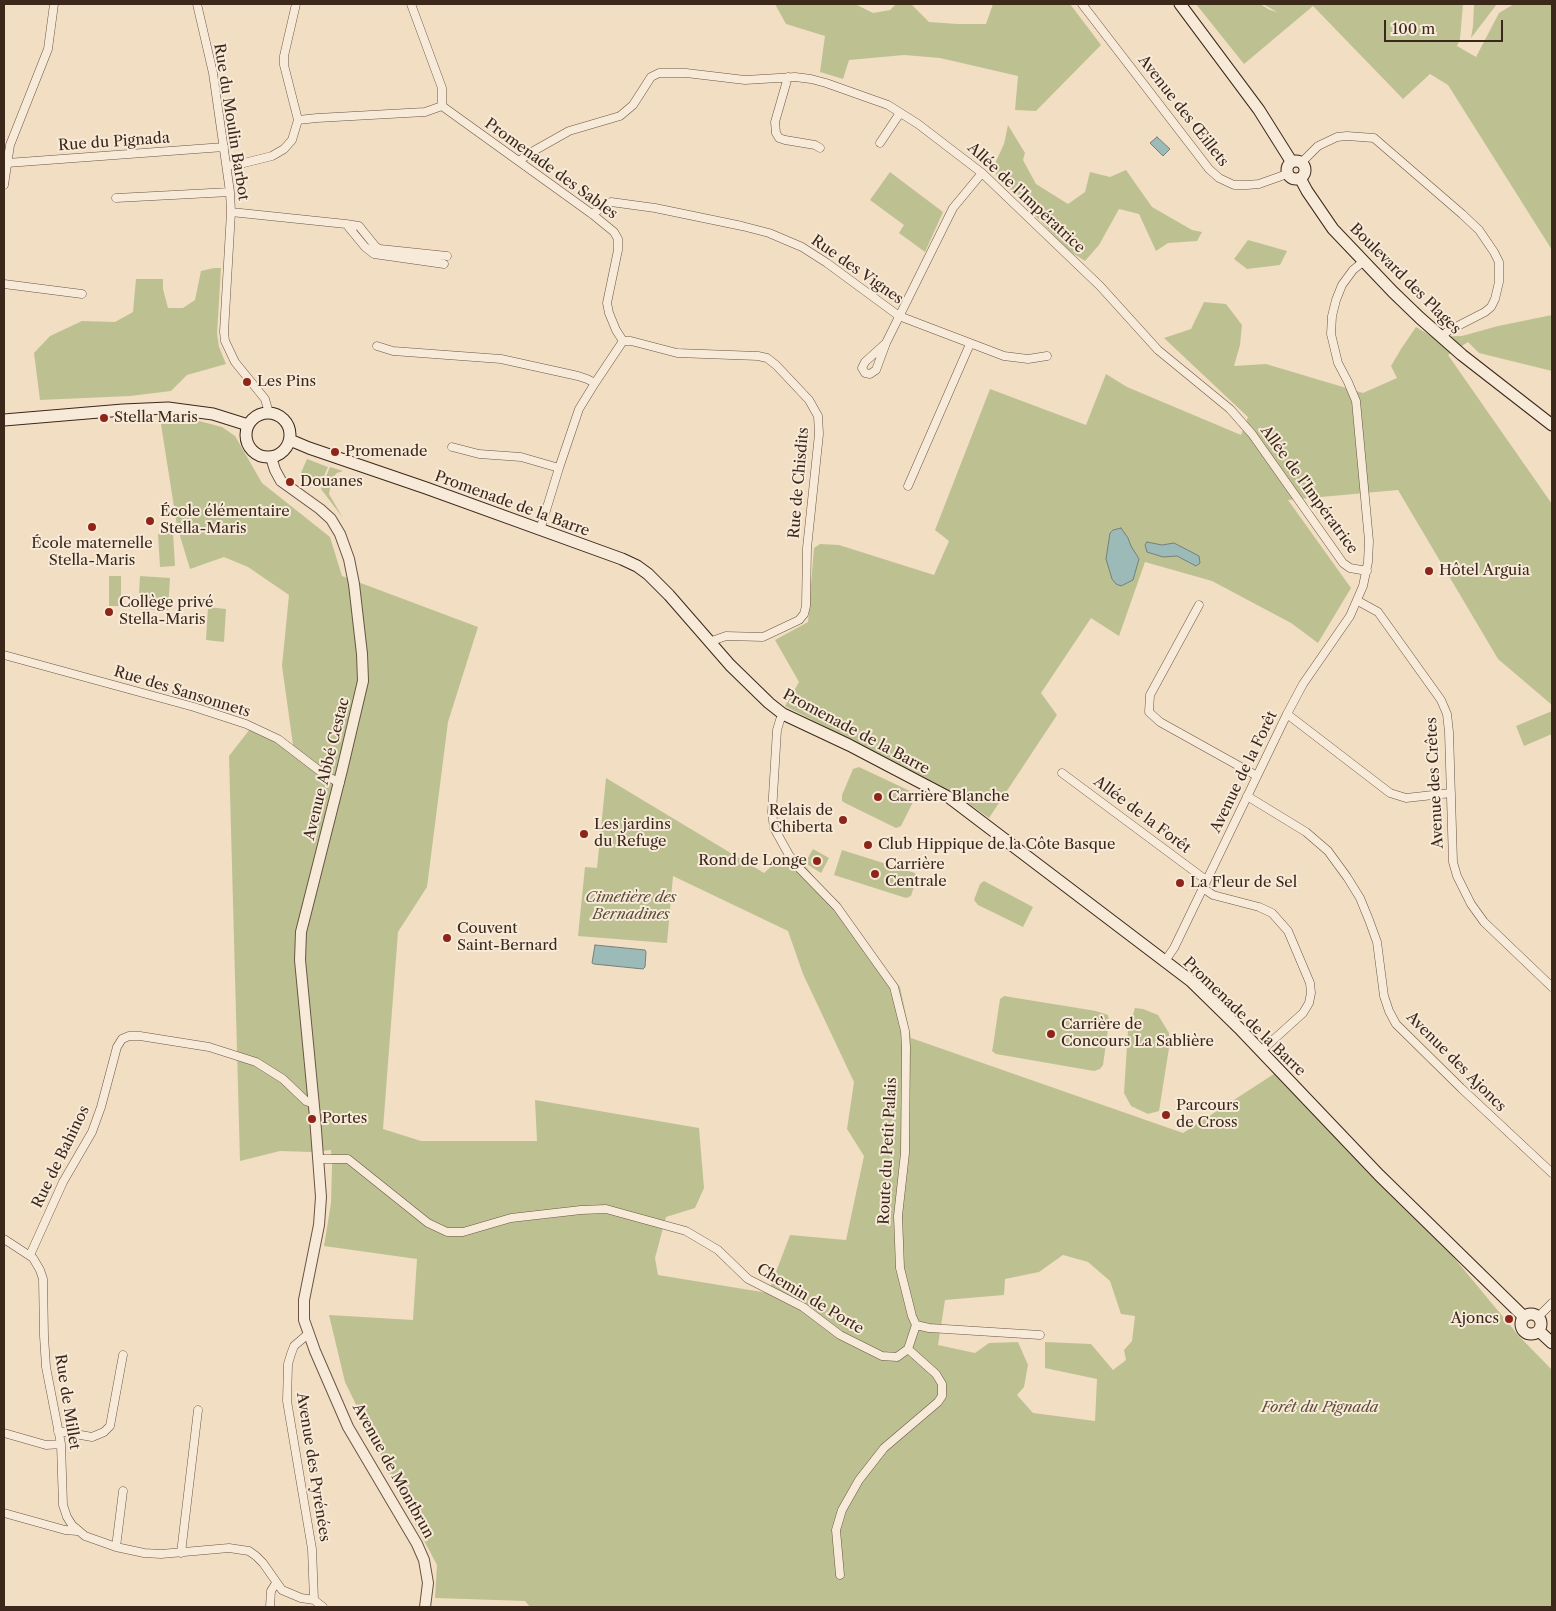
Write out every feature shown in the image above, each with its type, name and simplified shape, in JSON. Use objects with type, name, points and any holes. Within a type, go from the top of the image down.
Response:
[{"type":"main road","points":[[1180,4],[1296,162],[1305,169],[1300,178],[1293,179],[1287,174],[1286,167],[1296,162]]},
{"type":"main road","name":"Boulevard des Plages","points":[[1300,178],[1306,191],[1333,229],[1393,292],[1441,337],[1552,425]]},
{"type":"main road","points":[[4,420],[168,408],[213,414],[248,425]]},
{"type":"main road","points":[[269,412],[281,416],[286,421],[289,427],[290,440],[283,451],[271,457],[258,454],[249,445],[246,432],[248,425],[257,416],[269,412]]},
{"type":"main road","name":"Promenade de la Barre","points":[[290,440],[637,566],[669,595],[730,665],[783,714],[849,745],[950,798],[1165,961],[1196,987],[1379,1175],[1524,1317]]},
{"type":"main road","points":[[1531,1314],[1538,1317],[1541,1322],[1539,1331],[1533,1334],[1525,1332],[1521,1324],[1524,1317],[1531,1314]]},
{"type":"main road","points":[[1539,1331],[1552,1344]]},
{"type":"street","points":[[4,185],[10,145],[48,50],[54,4]]},
{"type":"street","name":"Rue du Moulin Barbot","points":[[197,4],[213,73],[230,192],[231,212],[224,315],[225,341],[236,362],[265,399],[269,412]]},
{"type":"street","points":[[227,166],[244,164],[272,156],[284,149],[292,140],[298,120],[284,65],[284,56],[296,4]]},
{"type":"street","points":[[298,120],[425,112],[442,106],[442,88],[412,4]]},
{"type":"street","name":"Avenue des Œillets","points":[[1082,4],[1209,169],[1219,178],[1234,185],[1247,185],[1259,184],[1287,174]]},
{"type":"street","name":"Allée de l'Impératrice","points":[[520,161],[530,153],[570,131],[620,116],[633,105],[643,86],[651,77],[658,73],[686,73],[744,80],[811,78],[888,105],[918,124],[982,173],[1100,286],[1158,350],[1230,409],[1252,434],[1343,563],[1350,568],[1367,571]]},
{"type":"street","points":[[788,78],[775,122],[776,133],[779,138],[820,148]]},
{"type":"street","name":"Promenade des Sables","points":[[442,106],[520,161],[614,232],[618,239],[608,303],[612,322],[623,341]]},
{"type":"street","points":[[880,143],[900,113]]},
{"type":"street","points":[[1296,162],[1318,146],[1337,138],[1347,136],[1374,138],[1479,230],[1499,262],[1499,282],[1495,299],[1491,307],[1485,312],[1448,331],[1441,337]]},
{"type":"street","name":"Rue du Pignada","points":[[7,163],[224,148]]},
{"type":"street","points":[[886,343],[953,208],[982,173]]},
{"type":"street","points":[[116,198],[230,192]]},
{"type":"street","name":"Rue des Vignes","points":[[592,214],[611,202],[655,208],[742,226],[769,234],[802,247],[899,316],[1004,356],[1028,359],[1047,356]]},
{"type":"street","points":[[231,212],[346,224],[365,247],[374,254],[445,260]]},
{"type":"street","points":[[1358,601],[1367,571],[1369,540],[1356,401],[1338,362],[1331,334],[1332,316],[1342,284],[1353,270],[1364,261]]},
{"type":"street","points":[[4,284],[82,294]]},
{"type":"street","points":[[540,530],[579,410],[623,341]]},
{"type":"street","name":"Rue de Chisdits","points":[[623,341],[631,341],[677,352],[767,358],[809,400],[818,416],[819,434],[807,548],[806,606],[804,614],[799,620],[763,637],[726,636],[709,642]]},
{"type":"street","points":[[908,486],[970,344]]},
{"type":"street","points":[[378,346],[393,351],[501,359],[578,376],[595,383]]},
{"type":"street","points":[[452,447],[479,454],[521,457],[559,468]]},
{"type":"street","name":"Avenue Abbé Cestac","points":[[271,457],[281,481],[320,509],[331,519],[340,534],[349,559],[354,584],[362,654],[363,681],[340,782],[301,932],[300,960],[316,1117]]},
{"type":"street","name":"Avenue de la Forêt","points":[[1165,961],[1174,948],[1303,684],[1350,616],[1358,601]]},
{"type":"street","name":"Avenue des Crêtes","points":[[1358,601],[1378,612],[1441,700],[1447,714],[1453,862],[1457,876],[1471,904],[1484,922],[1552,987]]},
{"type":"street","points":[[1199,605],[1150,695],[1149,712],[1160,722],[1257,776]]},
{"type":"street","name":"Rue des Sansonnets","points":[[4,655],[194,707],[246,724],[278,739],[325,775],[336,782],[340,782]]},
{"type":"street","name":"Route du Petit Palais","points":[[783,714],[777,730],[772,812],[774,828],[789,855],[837,907],[894,987],[905,1031],[904,1153],[898,1216],[900,1268],[916,1325]]},
{"type":"street","points":[[1287,714],[1390,793],[1406,798],[1450,793]]},
{"type":"street","name":"Allée de la Forêt","points":[[1062,773],[1206,880]]},
{"type":"street","name":"Avenue des Ajoncs","points":[[1247,796],[1306,832],[1328,851],[1360,898],[1369,920],[1377,942],[1384,996],[1396,1024],[1552,1174]]},
{"type":"street","points":[[1203,888],[1213,895],[1259,907],[1272,913],[1288,931],[1310,983],[1309,1003],[1303,1013],[1261,1052]]},
{"type":"street","name":"Rue de Bahinos","points":[[30,1256],[64,1182],[92,1132],[101,1108],[117,1047],[122,1039],[129,1036],[140,1036],[209,1047],[256,1062],[283,1078],[306,1101],[314,1104]]},
{"type":"street","name":"Avenue de Montbrun","points":[[316,1117],[322,1197],[304,1300],[304,1320],[308,1334],[348,1427],[413,1537],[424,1560],[428,1583],[425,1607]]},
{"type":"street","name":"Chemin de Porte","points":[[319,1159],[348,1159],[428,1223],[447,1232],[463,1232],[511,1218],[606,1208],[686,1231],[718,1250],[748,1279],[803,1307],[840,1334],[882,1356],[897,1357],[908,1349]]},
{"type":"street","points":[[4,1239],[30,1256]]},
{"type":"street","name":"Rue de Millet","points":[[30,1256],[37,1264],[43,1279],[43,1329],[46,1367],[61,1444],[63,1505],[67,1517],[77,1531]]},
{"type":"street","points":[[1538,1317],[1552,1303]]},
{"type":"street","points":[[840,1575],[836,1530],[842,1510],[859,1480],[884,1448],[938,1402],[942,1396],[942,1384],[936,1374],[908,1349],[916,1325],[929,1328],[1040,1335]]},
{"type":"street","name":"Avenue des Pyrénées","points":[[308,1334],[294,1346],[291,1354],[288,1364],[287,1401],[312,1548],[314,1600]]},
{"type":"street","points":[[58,1431],[92,1437],[104,1432],[110,1426],[123,1355]]},
{"type":"street","points":[[181,1553],[198,1410]]},
{"type":"street","points":[[4,1433],[46,1445],[61,1444]]},
{"type":"street","points":[[116,1547],[123,1491]]},
{"type":"street","points":[[4,1513],[65,1530],[77,1531],[85,1536],[116,1547],[155,1554],[229,1548],[249,1551],[263,1563],[282,1590],[301,1598],[314,1600],[323,1607]]},
{"type":"street","points":[[270,1607],[271,1591],[276,1583]]},
{"type":"green space","points":[[775,4],[855,4],[873,13],[890,10],[896,4],[911,4],[929,22],[986,24],[993,4],[1070,4],[1101,45],[1036,111],[1015,110],[1018,76],[940,58],[904,55],[849,60],[843,79],[820,72],[825,36],[786,24]]},
{"type":"green space","points":[[1196,4],[1260,4],[1277,12],[1263,4],[1463,4],[1460,39],[1457,46],[1476,57],[1499,13],[1514,4],[1552,4],[1552,250],[1448,85],[1430,74],[1403,99],[1313,6],[1244,64]]},
{"type":"green space","points":[[1474,4],[1497,4],[1471,38],[1473,26]]},
{"type":"green space","points":[[1008,125],[1025,153],[1023,160],[1036,184],[1068,204],[1085,192],[1090,172],[1110,177],[1126,170],[1152,207],[1192,230],[1202,232],[1197,241],[1168,243],[1156,251],[1139,214],[1119,209],[1099,245],[1085,261],[1068,250],[992,170],[1004,144]]},
{"type":"green space","points":[[890,172],[943,212],[925,252],[899,233],[904,225],[870,200]]},
{"type":"green space","points":[[1248,240],[1287,251],[1280,265],[1247,269],[1234,259]]},
{"type":"green space","points":[[221,268],[217,334],[219,347],[226,364],[187,375],[171,391],[130,396],[40,400],[34,353],[50,336],[82,321],[115,322],[133,312],[136,279],[163,279],[163,289],[168,308],[183,308],[195,300],[201,271]]},
{"type":"green space","points":[[1204,302],[1226,304],[1242,325],[1240,345],[1234,366],[1266,364],[1363,393],[1397,378],[1391,366],[1416,327],[1433,337],[1462,336],[1498,326],[1552,315],[1552,371],[1479,353],[1468,342],[1448,355],[1552,504],[1552,705],[1498,659],[1398,490],[1288,500],[1351,588],[1318,643],[1291,623],[1212,581],[1145,562],[1119,636],[1091,618],[1041,693],[1057,715],[989,818],[955,794],[785,706],[799,682],[775,640],[808,622],[814,548],[820,544],[839,545],[934,575],[949,541],[935,530],[990,389],[1086,425],[1106,374],[1127,387],[1241,435],[1248,417],[1164,338],[1191,329]]},
{"type":"green space","name":"Forêt du Pignada","points":[[160,418],[199,421],[222,427],[235,436],[262,483],[330,537],[342,576],[478,627],[448,722],[427,887],[398,932],[383,1129],[421,1141],[537,1141],[535,1100],[699,1128],[704,1188],[695,1208],[666,1217],[655,1258],[658,1275],[768,1293],[790,1235],[846,1240],[864,1156],[847,1129],[854,1082],[803,974],[788,931],[673,876],[667,943],[578,936],[585,867],[597,868],[606,778],[764,873],[776,862],[803,863],[900,987],[911,1038],[1183,1133],[1277,1072],[1401,1194],[1519,1336],[1552,1370],[1552,1607],[530,1607],[525,1601],[435,1598],[437,1565],[403,1501],[345,1382],[329,1315],[413,1320],[417,1259],[324,1246],[331,1203],[331,1150],[310,1152],[280,1151],[240,1161],[229,756],[250,729],[294,752],[282,666],[289,595],[248,567],[224,557],[190,569],[177,526]],"holes":[[[1063,1255],[1088,1262],[1110,1281],[1121,1314],[1135,1316],[1132,1341],[1124,1350],[1126,1360],[1113,1370],[1091,1344],[1045,1342],[1045,1368],[1097,1379],[1095,1421],[1033,1413],[1017,1395],[1024,1387],[1028,1365],[1018,1342],[989,1343],[975,1353],[938,1345],[945,1300],[1004,1295],[1005,1279],[1039,1272]]]},
{"type":"green space","points":[[307,459],[328,467],[319,487],[300,475]]},
{"type":"green space","points":[[330,467],[343,471],[337,473],[332,478],[329,494],[343,518],[321,489]]},
{"type":"green space","points":[[173,533],[175,566],[160,567],[158,534]]},
{"type":"green space","points":[[109,576],[121,576],[121,606],[109,606]]},
{"type":"green space","points":[[140,576],[170,578],[168,610],[138,609]]},
{"type":"green space","points":[[208,607],[226,609],[224,642],[206,640]]},
{"type":"green space","points":[[1552,711],[1552,734],[1524,746],[1516,726]]},
{"type":"green space","name":"Carrière Blanche","points":[[859,767],[910,791],[913,795],[914,800],[901,826],[896,828],[842,801],[842,795],[853,769]]},
{"type":"green space","name":"Rond de Longe","points":[[813,849],[829,858],[821,873],[805,863]]},
{"type":"green space","name":"Carrière Centrale","points":[[842,850],[915,873],[917,877],[911,896],[906,898],[834,875]]},
{"type":"green space","points":[[984,881],[1033,907],[1023,927],[978,905],[974,900],[980,884]]},
{"type":"green space","name":"Carrière de Concours La Sablière","points":[[1004,996],[1096,1011],[1108,1015],[1109,1022],[1103,1065],[1100,1069],[1094,1071],[996,1054],[992,1051],[1000,999]]},
{"type":"green space","points":[[1135,1008],[1158,1015],[1169,1033],[1169,1048],[1159,1111],[1148,1114],[1131,1106],[1124,1093],[1128,1030]]},
{"type":"water","points":[[1157,137],[1170,149],[1163,156],[1150,143]]},
{"type":"water","points":[[1121,528],[1139,559],[1133,580],[1121,586],[1112,579],[1106,559],[1110,533]]},
{"type":"water","points":[[1147,542],[1162,545],[1174,543],[1199,556],[1200,563],[1196,566],[1177,556],[1163,557],[1147,552],[1145,545]]},
{"type":"water","points":[[595,945],[645,950],[645,967],[643,969],[594,964],[592,963]]},
{"type":"place","name":"Les Pins","points":[[247,382]]},
{"type":"place","name":"Stella Maris","points":[[104,418]]},
{"type":"place","name":"Promenade","points":[[335,452]]},
{"type":"place","name":"Douanes","points":[[290,482]]},
{"type":"place","name":"École élémentaire Stella-Maris","points":[[150,521]]},
{"type":"place","name":"École maternelle Stella-Maris","points":[[92,527]]},
{"type":"place","name":"Hôtel Arguia","points":[[1429,571]]},
{"type":"place","name":"Collège privé Stella-Maris","points":[[109,612]]},
{"type":"place","name":"Carrière Blanche","points":[[878,797]]},
{"type":"place","name":"Relais de Chiberta","points":[[843,820]]},
{"type":"place","name":"Les jardins du Refuge","points":[[584,834]]},
{"type":"place","name":"Club Hippique de la Côte Basque","points":[[868,845]]},
{"type":"place","name":"Rond de Longe","points":[[817,861]]},
{"type":"place","name":"Carrière Centrale","points":[[875,874]]},
{"type":"place","name":"La Fleur de Sel","points":[[1180,883]]},
{"type":"place","name":"Couvent Saint-Bernard","points":[[447,938]]},
{"type":"place","name":"Carrière de Concours La Sablière","points":[[1051,1034]]},
{"type":"place","name":"Parcours de Cross","points":[[1166,1115]]},
{"type":"place","name":"Portes","points":[[312,1119]]},
{"type":"place","name":"Ajoncs","points":[[1509,1319]]},
{"type":"park label","name":"Cimetière des Bernadines","points":[[631,906]]}]
